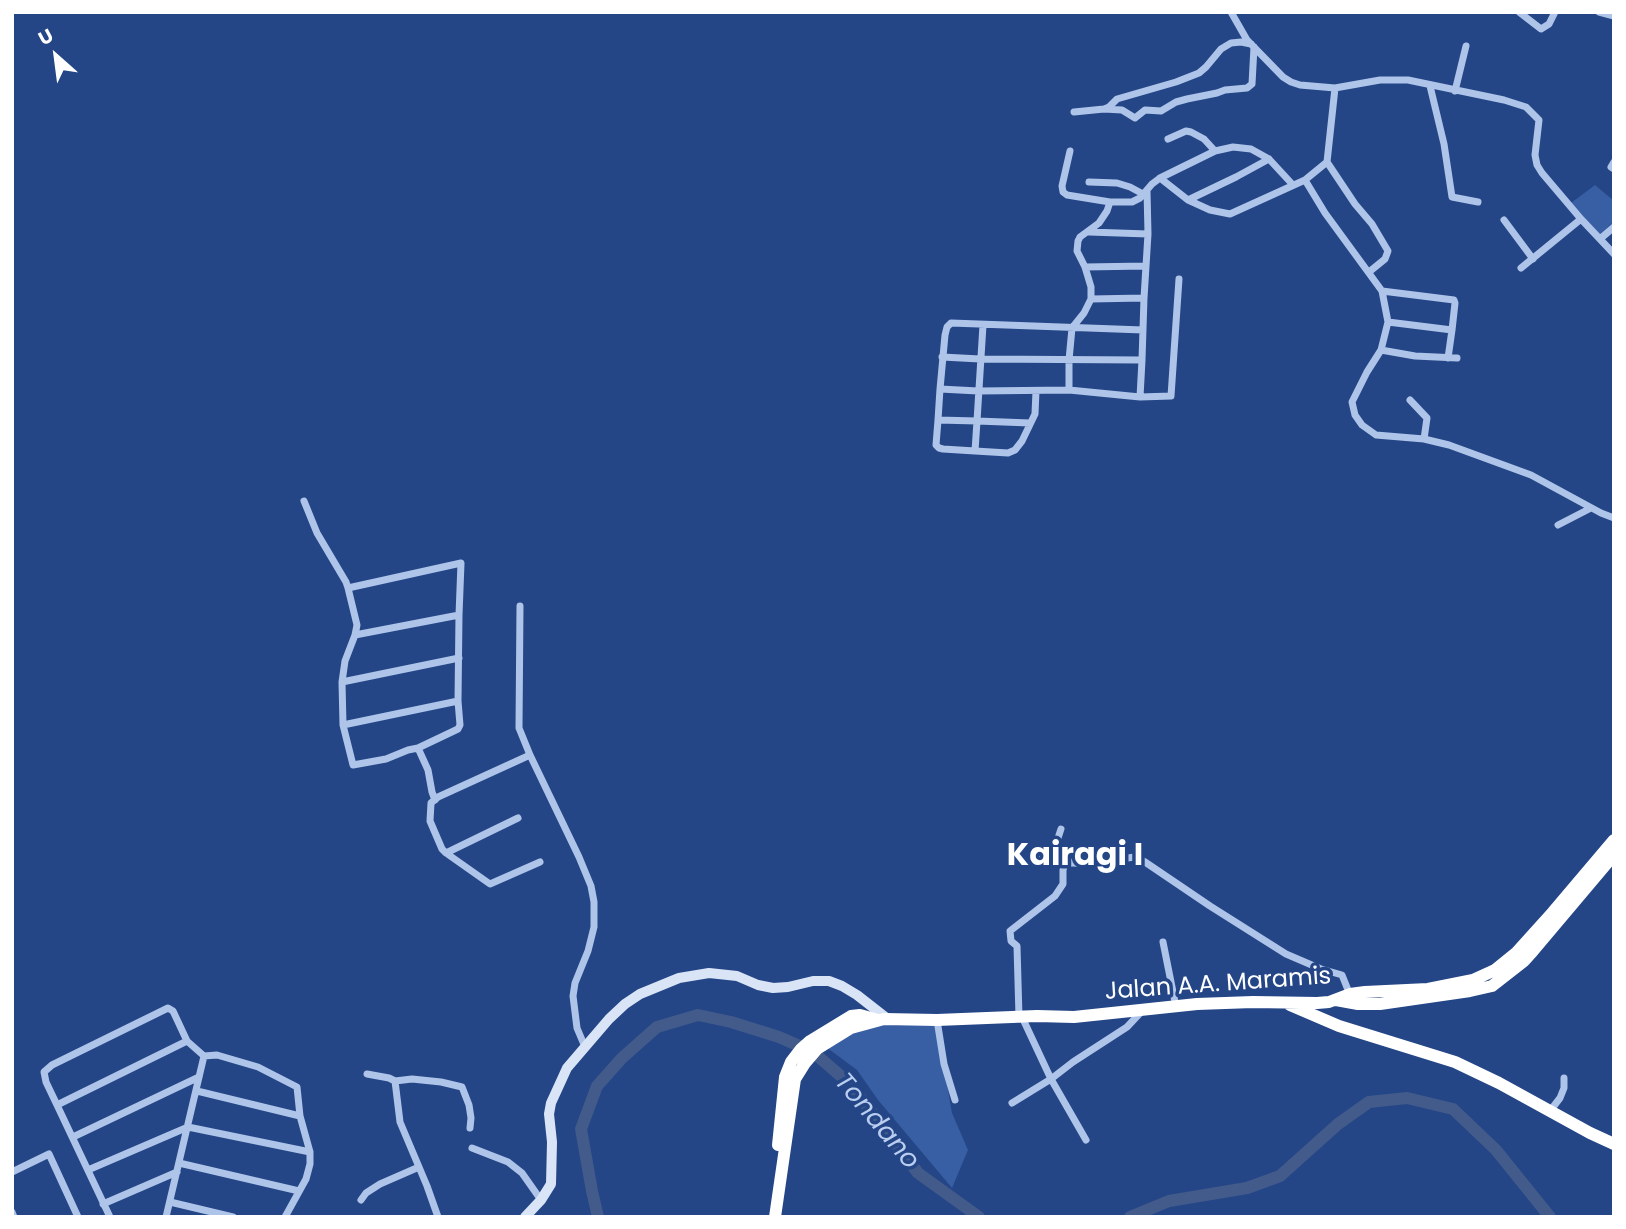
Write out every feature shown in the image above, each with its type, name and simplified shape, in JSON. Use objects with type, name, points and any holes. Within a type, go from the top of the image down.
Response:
[{"type":"highway","points":[[1557,915],[1614,839]]},
{"type":"highway","points":[[1557,915],[1614,855]]},
{"type":"highway","name":"Jalan A.A. Maramis","points":[[795,1067],[839,1028],[884,1020],[1074,1017],[1227,1003],[1317,1003],[1347,1000],[1391,1003],[1470,991],[1492,986],[1524,961],[1557,915]]},
{"type":"highway","points":[[1339,1026],[1347,1000]]},
{"type":"highway","points":[[1287,1003],[1339,1026],[1455,1062],[1614,1143]]},
{"type":"highway","points":[[768,1217],[785,1077],[795,1067]]},
{"type":"highway","points":[[775,1217],[795,1067]]},
{"type":"main road","points":[[525,1217],[551,1184],[552,1142],[549,1114],[551,1102],[567,1068],[609,1019],[640,994],[668,981],[709,973],[725,974],[774,988],[822,981],[842,986],[857,995],[884,1020]]},
{"type":"street","points":[[1231,12],[1247,40],[1283,77],[1300,85],[1335,88],[1389,79],[1408,80],[1504,100],[1531,110],[1539,120],[1535,155],[1537,165],[1614,254]]},
{"type":"street","points":[[1519,12],[1541,29],[1549,24],[1555,12]]},
{"type":"street","points":[[1599,12],[1614,16]]},
{"type":"street","points":[[1104,109],[1117,99],[1199,73],[1221,49],[1231,43],[1241,42],[1253,46]]},
{"type":"street","points":[[1074,112],[1122,110],[1135,118],[1145,110],[1161,111],[1187,99],[1247,88],[1252,84],[1253,46]]},
{"type":"street","points":[[1455,91],[1466,46]]},
{"type":"street","points":[[1430,86],[1444,144],[1452,197],[1479,202]]},
{"type":"street","points":[[1335,88],[1326,162],[1372,224],[1388,251],[1385,259],[1369,271]]},
{"type":"street","points":[[1168,139],[1186,131],[1191,132],[1204,139],[1215,151]]},
{"type":"street","points":[[1070,151],[1062,186],[1064,193],[1110,202],[1132,202],[1160,178],[1215,151],[1233,147],[1251,149],[1269,159],[1293,186]]},
{"type":"street","points":[[1188,200],[1269,159]]},
{"type":"street","points":[[1160,178],[1188,200],[1210,210],[1230,214],[1305,180],[1326,162]]},
{"type":"street","points":[[1614,162],[1611,167],[1614,169]]},
{"type":"street","points":[[1305,180],[1325,213],[1382,291],[1388,322],[1381,350],[1352,402],[1355,415],[1362,425],[1376,435],[1424,439],[1449,445],[1531,475],[1614,518]]},
{"type":"street","points":[[1089,181],[1117,183],[1145,192]]},
{"type":"street","points":[[1140,397],[1148,234],[1145,192]]},
{"type":"street","points":[[1069,390],[1072,328],[1091,299],[1091,287],[1077,246],[1080,237],[1104,217],[1110,202]]},
{"type":"street","points":[[1504,219],[1533,259]]},
{"type":"street","points":[[1521,268],[1581,219]]},
{"type":"street","points":[[1600,239],[1614,227]]},
{"type":"street","points":[[1088,232],[1148,234]]},
{"type":"street","points":[[1085,268],[1146,266]]},
{"type":"street","points":[[940,389],[1069,390],[1140,397],[1171,396],[1180,279]]},
{"type":"street","points":[[1381,350],[1415,356],[1452,358],[1455,303],[1454,300],[1382,291]]},
{"type":"street","points":[[1091,299],[1144,298]]},
{"type":"street","points":[[1388,322],[1452,330]]},
{"type":"street","points":[[1036,391],[1036,410],[1022,441],[1012,453],[939,449],[936,445],[942,357],[949,324],[1143,330]]},
{"type":"street","points":[[975,451],[983,325]]},
{"type":"street","points":[[942,357],[1142,360]]},
{"type":"street","points":[[1410,400],[1427,418],[1424,439]]},
{"type":"street","points":[[938,420],[1030,423]]},
{"type":"street","points":[[304,501],[317,533],[346,582],[356,625],[342,682],[344,725],[353,765],[386,759],[418,748],[458,729],[461,563],[348,588]]},
{"type":"street","points":[[1558,525],[1591,508]]},
{"type":"street","points":[[520,606],[519,727],[579,857],[591,886],[594,902],[594,927],[573,996],[577,1028],[585,1047]]},
{"type":"street","points":[[355,635],[459,615]]},
{"type":"street","points":[[342,682],[459,658]]},
{"type":"street","points":[[344,725],[458,701]]},
{"type":"street","points":[[418,748],[428,770],[435,800]]},
{"type":"street","points":[[530,755],[435,800],[431,803],[430,821],[442,849],[491,884],[540,862]]},
{"type":"street","points":[[446,853],[518,818]]},
{"type":"street","points":[[1057,854],[1061,828]]},
{"type":"street","points":[[1041,859],[1057,854]]},
{"type":"street","points":[[1057,854],[1072,863],[1098,864],[1135,858],[1145,862],[1286,954],[1342,975],[1347,1000]]},
{"type":"street","points":[[1066,860],[1063,884],[1055,896],[1010,931],[1011,941],[1017,946],[1020,1017],[1086,1140]]},
{"type":"street","points":[[1163,942],[1176,1007]]},
{"type":"street","points":[[110,1217],[44,1072],[170,1008],[187,1041],[204,1056],[217,1055],[258,1067],[296,1087],[300,1116],[310,1152],[310,1164],[306,1179],[285,1217]]},
{"type":"street","points":[[1012,1102],[1127,1027],[1142,1011]]},
{"type":"street","points":[[937,1020],[944,1064],[954,1100]]},
{"type":"street","points":[[57,1105],[187,1041]]},
{"type":"street","points":[[166,1217],[204,1056]]},
{"type":"street","points":[[368,1074],[389,1078],[395,1082],[412,1079],[462,1087],[471,1118],[470,1128]]},
{"type":"street","points":[[73,1137],[199,1077]]},
{"type":"street","points":[[1550,1111],[1560,1098],[1564,1078]]},
{"type":"street","points":[[395,1082],[400,1122],[438,1217]]},
{"type":"street","points":[[197,1091],[300,1116]]},
{"type":"street","points":[[88,1170],[188,1127],[310,1152]]},
{"type":"street","points":[[472,1149],[508,1162],[522,1172],[541,1200]]},
{"type":"street","points":[[12,1172],[49,1154],[78,1217]]},
{"type":"street","points":[[361,1200],[366,1193],[380,1184],[419,1167]]},
{"type":"street","points":[[103,1204],[178,1168],[299,1191]]},
{"type":"street","points":[[170,1202],[233,1217]]},
{"type":"shaded area","points":[[1595,185],[1614,201],[1614,221],[1600,235],[1571,203]]},
{"type":"shaded area","points":[[936,1021],[952,1113],[968,1150],[952,1188],[878,1100],[857,1070],[826,1047],[861,1026]]},
{"type":"waterway","name":"Tondano","points":[[598,1217],[581,1129],[597,1086],[622,1058],[657,1027],[698,1015],[779,1037],[813,1052],[850,1084],[918,1173],[979,1217]]},
{"type":"waterway","name":"Tondano","points":[[1130,1217],[1169,1201],[1247,1188],[1280,1176],[1338,1124],[1369,1102],[1407,1098],[1453,1109],[1496,1150],[1550,1217]]},
{"type":"district","name":"Kairagi I","points":[[1075,857]]}]
